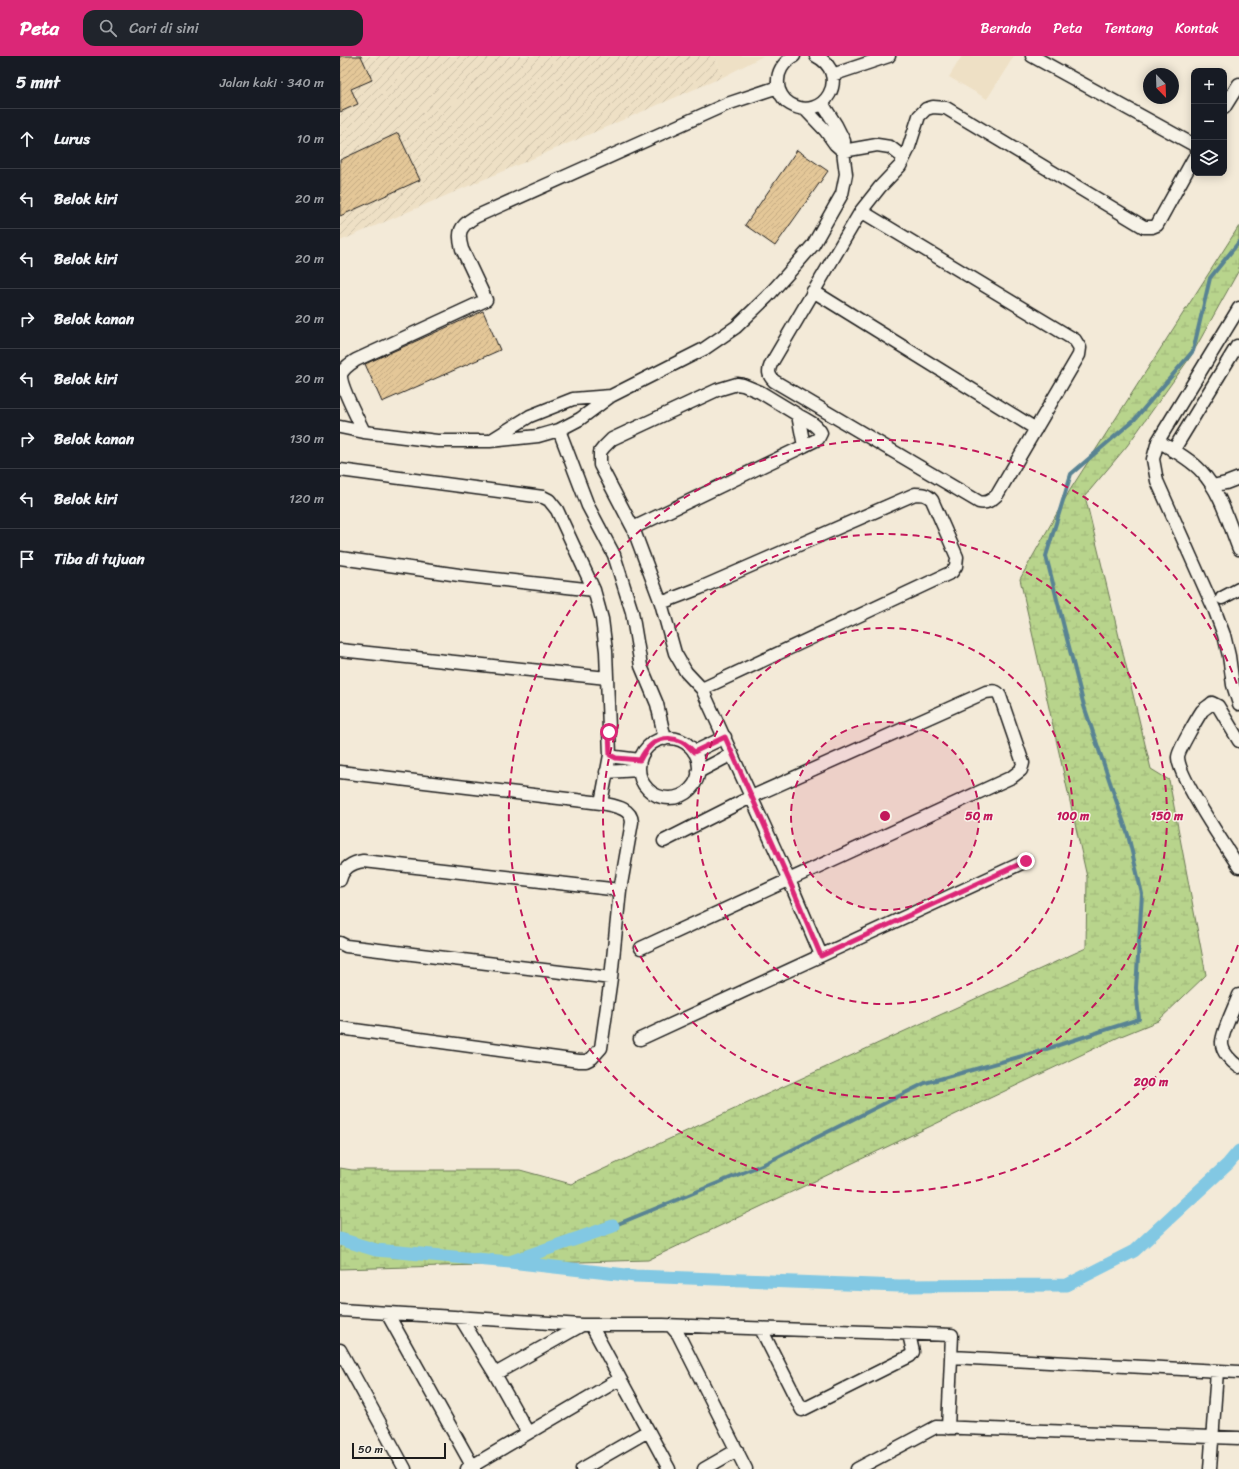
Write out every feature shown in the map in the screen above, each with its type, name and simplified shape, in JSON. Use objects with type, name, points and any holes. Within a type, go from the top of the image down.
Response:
[{"type":"street","points":[[788,58],[781,68],[778,77],[778,87],[781,95],[788,103],[805,109],[814,108],[822,104],[832,91],[833,83],[829,66],[822,59],[816,56]]},
{"type":"street","points":[[832,75],[889,56]]},
{"type":"street","points":[[1032,56],[1191,143]]},
{"type":"street","points":[[1226,104],[1239,84]]},
{"type":"street","points":[[364,432],[342,385],[341,376],[347,365],[486,300],[462,249],[459,234],[462,226],[467,221],[475,216],[727,104],[778,87]]},
{"type":"street","points":[[340,427],[364,432],[437,441],[490,441],[538,436],[559,430],[580,419],[611,396],[704,349],[736,327],[766,297],[812,245],[842,194],[846,174],[843,151],[844,141],[836,125],[822,104]]},
{"type":"street","points":[[862,210],[1075,340],[1080,348],[1079,355],[997,495],[992,500],[983,503],[972,498],[774,381],[770,377],[768,372],[771,364],[862,210],[880,187],[900,166],[920,116],[926,109],[933,107],[946,108],[1144,227],[1149,228],[1157,225],[1191,163]]},
{"type":"street","points":[[805,109],[825,130],[835,144],[843,151],[877,146],[890,147],[904,158]]},
{"type":"street","points":[[813,291],[1036,429]]},
{"type":"street","points":[[1239,308],[1158,441],[1153,459],[1157,481],[1215,611],[1224,635],[1229,656],[1233,685],[1239,704]]},
{"type":"street","points":[[1173,451],[1237,346],[1239,347]]},
{"type":"street","points":[[633,528],[818,439],[820,430],[760,392],[737,384],[717,390],[608,442],[600,452],[600,465],[633,528],[661,603],[675,653],[686,672],[702,689],[789,880],[821,956]]},
{"type":"street","points":[[490,441],[530,416],[573,399],[611,396]]},
{"type":"street","points":[[798,415],[804,446]]},
{"type":"street","points":[[559,430],[588,506],[614,555],[632,612],[641,666],[657,704],[665,739]]},
{"type":"street","points":[[1158,441],[1201,471],[1212,486],[1239,549]]},
{"type":"street","points":[[340,470],[543,497],[549,500],[557,510],[594,590],[602,619],[606,651],[610,755],[601,803]]},
{"type":"street","points":[[1212,486],[1239,478]]},
{"type":"street","points":[[661,603],[700,588],[915,494],[924,494],[929,496],[932,500],[957,557],[956,566],[952,572],[702,689]]},
{"type":"street","points":[[340,558],[459,575],[594,590]]},
{"type":"street","points":[[1222,598],[1239,589]]},
{"type":"street","points":[[340,650],[606,678]]},
{"type":"street","points":[[641,948],[1012,777],[1022,770],[1023,762],[998,692],[986,692],[751,797],[664,841]]},
{"type":"street","points":[[1239,741],[1218,706],[1212,703],[1202,712],[1182,746],[1178,757],[1190,788],[1239,867]]},
{"type":"street","points":[[694,752],[725,737]]},
{"type":"street","points":[[665,739],[682,741],[694,752],[698,762],[698,772],[695,782],[690,790],[682,795],[672,798],[658,796],[646,788],[641,780],[639,765],[644,752],[649,745],[665,739]]},
{"type":"street","points":[[698,772],[732,754]]},
{"type":"street","points":[[610,755],[639,765]]},
{"type":"street","points":[[606,772],[639,765]]},
{"type":"street","points":[[340,772],[601,803],[624,809],[628,812],[631,818],[620,890],[611,978],[601,1048],[592,1058],[579,1061],[340,1028]]},
{"type":"street","points":[[340,880],[343,872],[348,866],[362,860],[620,890]]},
{"type":"street","points":[[640,1039],[1026,861]]},
{"type":"street","points":[[340,943],[346,946],[611,978]]},
{"type":"street","points":[[1239,995],[1221,1043],[1225,1052],[1239,1068]]},
{"type":"street","points":[[340,1310],[587,1325],[672,1326],[952,1335],[948,1428]]},
{"type":"street","points":[[387,1312],[472,1468],[620,1379]]},
{"type":"street","points":[[460,1317],[495,1374],[528,1433]]},
{"type":"street","points":[[495,1374],[587,1325]]},
{"type":"street","points":[[587,1325],[620,1379],[669,1469]]},
{"type":"street","points":[[672,1326],[678,1334],[746,1469]]},
{"type":"street","points":[[761,1329],[802,1410],[910,1356],[913,1352],[909,1334]]},
{"type":"street","points":[[340,1350],[405,1469]]},
{"type":"street","points":[[952,1357],[1239,1372]]},
{"type":"street","points":[[1210,1469],[1217,1371]]},
{"type":"street","points":[[857,1469],[936,1427],[1239,1438]]},
{"type":"street","points":[[582,1469],[648,1431]]},
{"type":"street","points":[[704,1469],[736,1450]]},
{"type":"shaded area","points":[[340,56],[715,56],[723,77],[340,241]]},
{"type":"shaded area","points":[[715,56],[763,56],[723,77]]},
{"type":"shaded area","points":[[962,56],[1014,56],[987,99],[949,77]]},
{"type":"green space","points":[[1239,226],[1239,270],[1191,356],[1127,446],[1085,496],[1151,769],[1169,780],[1206,975],[1158,1021],[1121,1036],[648,1260],[340,1269],[340,1168],[352,1170],[520,1170],[571,1184],[1086,948],[1087,877],[1020,579],[1070,490]]},
{"type":"building","points":[[340,56],[361,56],[372,80],[351,89],[358,104],[340,112]]},
{"type":"building","points":[[398,133],[420,180],[340,216],[340,160]]},
{"type":"building","points":[[797,150],[828,171],[775,246],[745,225]]},
{"type":"building","points":[[483,311],[500,350],[382,402],[365,364]]},
{"type":"waterway","points":[[613,1226],[764,1164],[925,1083],[1037,1052],[1139,1019],[1136,988],[1142,894],[1128,835],[1084,706],[1046,556],[1071,474],[1135,419],[1193,351],[1210,278],[1239,242]]},
{"type":"waterway","points":[[510,1262],[635,1276],[899,1286],[1067,1285],[1134,1251],[1228,1164],[1239,1151]]},
{"type":"waterway","points":[[340,1239],[376,1250],[510,1262],[613,1226]]},
{"type":"route","points":[[609,732],[610,755],[616,758],[640,760],[649,745],[657,741],[665,739],[682,741],[694,752],[725,737],[789,880],[821,956],[1026,861]]}]
